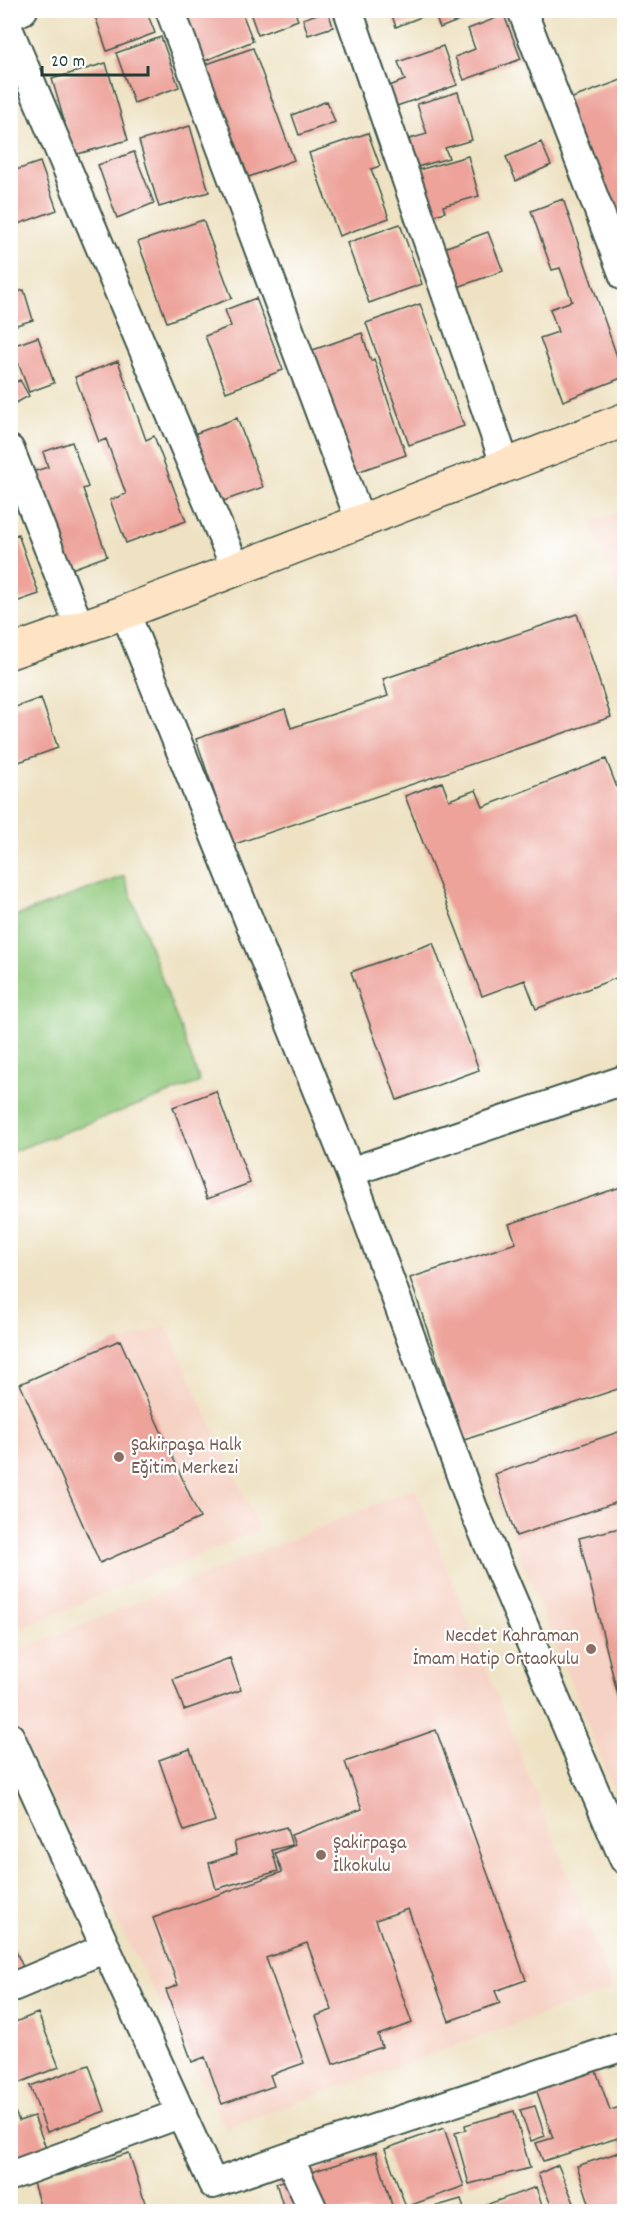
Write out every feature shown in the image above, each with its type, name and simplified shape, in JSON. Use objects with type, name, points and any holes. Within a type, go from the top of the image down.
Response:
[{"type":"main road","points":[[10,652],[125,612],[624,420]]},
{"type":"street","points":[[10,16],[23,10]]},
{"type":"street","points":[[170,10],[360,520]]},
{"type":"street","points":[[348,10],[505,464]]},
{"type":"street","points":[[522,10],[624,276]]},
{"type":"street","points":[[10,33],[236,569]]},
{"type":"street","points":[[10,450],[80,628]]},
{"type":"street","points":[[125,612],[350,1172],[472,1508],[624,1859]]},
{"type":"street","points":[[350,1172],[624,1080]]},
{"type":"street","points":[[10,1737],[22,1787],[106,1948],[213,2184],[624,2046]]},
{"type":"street","points":[[10,1988],[106,1948]]},
{"type":"street","points":[[10,2176],[182,2113]]},
{"type":"street","points":[[289,2157],[314,2211]]},
{"type":"shaded area","points":[[624,510],[624,610],[591,522]]},
{"type":"shaded area","name":"Şakirpaşa Halk Eğitim Merkezi","points":[[166,1326],[260,1530],[11,1632],[11,1384]]},
{"type":"shaded area","name":"Necdet Kahraman İmam Hatip Ortaokulu","points":[[624,1438],[624,1815],[491,1483]]},
{"type":"shaded area","name":"Şakirpaşa İlkokulu","points":[[415,1488],[613,1989],[226,2128],[11,1720],[11,1654]]},
{"type":"green space","points":[[124,876],[200,1082],[11,1152],[11,918]]},
{"type":"building","points":[[93,10],[146,10],[155,33],[107,51]]},
{"type":"building","points":[[176,10],[241,10],[253,41],[197,64]]},
{"type":"building","points":[[249,10],[294,10],[298,20],[258,35]]},
{"type":"building","points":[[328,10],[333,27],[308,35],[303,19]]},
{"type":"building","points":[[390,10],[421,10],[423,16],[396,27]]},
{"type":"building","points":[[433,10],[483,10],[483,11],[440,28]]},
{"type":"building","points":[[504,15],[521,59],[464,80],[455,57],[475,49],[468,29]]},
{"type":"building","points":[[161,37],[179,87],[134,103],[116,53]]},
{"type":"building","points":[[443,46],[457,85],[394,107],[387,87],[405,80],[398,62]]},
{"type":"building","points":[[253,48],[294,160],[246,178],[204,65]]},
{"type":"building","points":[[106,63],[128,140],[74,155],[52,79]]},
{"type":"building","points":[[624,79],[624,260],[559,103]]},
{"type":"building","points":[[458,92],[472,140],[445,148],[449,158],[417,167],[409,139],[427,134],[417,104]]},
{"type":"building","points":[[327,101],[335,122],[299,135],[292,115]]},
{"type":"building","points":[[190,126],[209,192],[159,207],[139,141]]},
{"type":"building","points":[[368,133],[380,166],[371,169],[389,218],[339,236],[309,153]]},
{"type":"building","points":[[541,142],[551,165],[516,181],[506,157]]},
{"type":"building","points":[[134,152],[154,203],[117,218],[98,165]]},
{"type":"building","points":[[468,156],[479,196],[443,206],[445,212],[428,217],[415,171]]},
{"type":"building","points":[[40,162],[57,210],[10,227],[10,172]]},
{"type":"building","points":[[563,199],[624,377],[563,401],[540,338],[558,332],[550,309],[572,301],[560,268],[552,270],[531,211]]},
{"type":"building","points":[[203,220],[232,298],[167,322],[138,242]]},
{"type":"building","points":[[400,224],[422,284],[369,303],[347,243]]},
{"type":"building","points":[[488,232],[503,271],[455,288],[441,249]]},
{"type":"building","points":[[24,290],[33,320],[10,327],[10,294]]},
{"type":"building","points":[[256,298],[283,370],[226,392],[205,336],[231,326],[225,310]]},
{"type":"building","points":[[420,304],[464,426],[409,445],[366,323]]},
{"type":"building","points":[[362,333],[371,361],[374,359],[406,455],[351,474],[304,353]]},
{"type":"building","points":[[38,337],[54,383],[29,392],[12,346]]},
{"type":"building","points":[[118,361],[146,440],[154,436],[186,521],[126,543],[110,500],[126,494],[106,439],[99,442],[75,377]]},
{"type":"building","points":[[20,380],[29,396],[10,406],[10,385]]},
{"type":"building","points":[[237,418],[263,487],[212,505],[186,437]]},
{"type":"building","points":[[72,442],[88,487],[83,489],[107,556],[66,571],[26,474],[48,467],[43,452]]},
{"type":"building","points":[[18,534],[39,594],[10,604],[10,537]]},
{"type":"building","points":[[577,614],[611,717],[232,845],[196,739],[285,709],[291,728],[388,696],[383,679]]},
{"type":"building","points":[[41,698],[58,748],[16,763],[10,745],[10,709]]},
{"type":"building","points":[[606,759],[624,806],[624,975],[536,1009],[525,980],[482,996],[405,796],[442,782],[449,800],[476,790],[483,807]]},
{"type":"building","points":[[433,943],[479,1070],[397,1100],[351,972]]},
{"type":"building","points":[[216,1091],[250,1183],[207,1199],[173,1107]]},
{"type":"building","points":[[624,1186],[624,1387],[464,1440],[410,1278],[516,1243],[509,1224]]},
{"type":"building","points":[[120,1340],[200,1518],[100,1563],[20,1384]]},
{"type":"building","points":[[624,1430],[624,1500],[516,1536],[495,1474]]},
{"type":"building","points":[[624,1527],[624,1720],[579,1538]]},
{"type":"building","points":[[230,1658],[241,1690],[184,1710],[173,1679]]},
{"type":"building","points":[[436,1730],[526,1980],[495,1991],[500,2003],[449,2021],[408,1909],[376,1920],[412,2023],[378,2035],[382,2047],[333,2064],[316,2016],[332,2010],[307,1943],[266,1958],[304,2063],[270,2075],[274,2086],[222,2104],[205,2057],[192,2062],[166,1990],[178,1985],[153,1918],[282,1872],[275,1853],[295,1845],[291,1835],[362,1809],[345,1762]]},
{"type":"building","points":[[190,1749],[215,1821],[184,1831],[159,1760]]},
{"type":"building","points":[[286,1827],[292,1845],[272,1850],[278,1871],[216,1889],[209,1863],[237,1854],[234,1842]]},
{"type":"building","points":[[10,1938],[23,1967],[10,1972]]},
{"type":"building","points":[[38,2013],[59,2067],[14,2085],[10,2076],[10,2024]]},
{"type":"building","points":[[89,2065],[105,2111],[47,2132],[30,2086]]},
{"type":"building","points":[[594,2065],[610,2110],[624,2106],[624,2204],[600,2212],[592,2212],[577,2166],[623,2151],[618,2138],[543,2161],[536,2143],[553,2138],[535,2086]]},
{"type":"building","points":[[10,2100],[19,2121],[34,2116],[50,2159],[10,2162]]},
{"type":"building","points":[[535,2106],[545,2136],[531,2141],[520,2110]]},
{"type":"building","points":[[514,2111],[530,2168],[469,2184],[455,2133],[466,2130],[465,2125]]},
{"type":"building","points":[[444,2128],[464,2186],[406,2207],[385,2149]]},
{"type":"building","points":[[376,2152],[394,2212],[285,2212],[276,2183]]},
{"type":"building","points":[[129,2153],[148,2212],[42,2212],[33,2183]]},
{"type":"building","points":[[558,2165],[577,2210],[573,2212],[554,2212],[538,2174]]},
{"type":"building","points":[[536,2187],[544,2212],[485,2212],[483,2206]]},
{"type":"building","points":[[461,2199],[465,2212],[420,2212],[420,2211]]},
{"type":"place","name":"Şakirpaşa Halk Eğitim Merkezi","points":[[119,1457]]},
{"type":"place","name":"Necdet Kahraman İmam Hatip Ortaokulu","points":[[591,1649]]},
{"type":"place","name":"Şakirpaşa İlkokulu","points":[[321,1855]]}]
